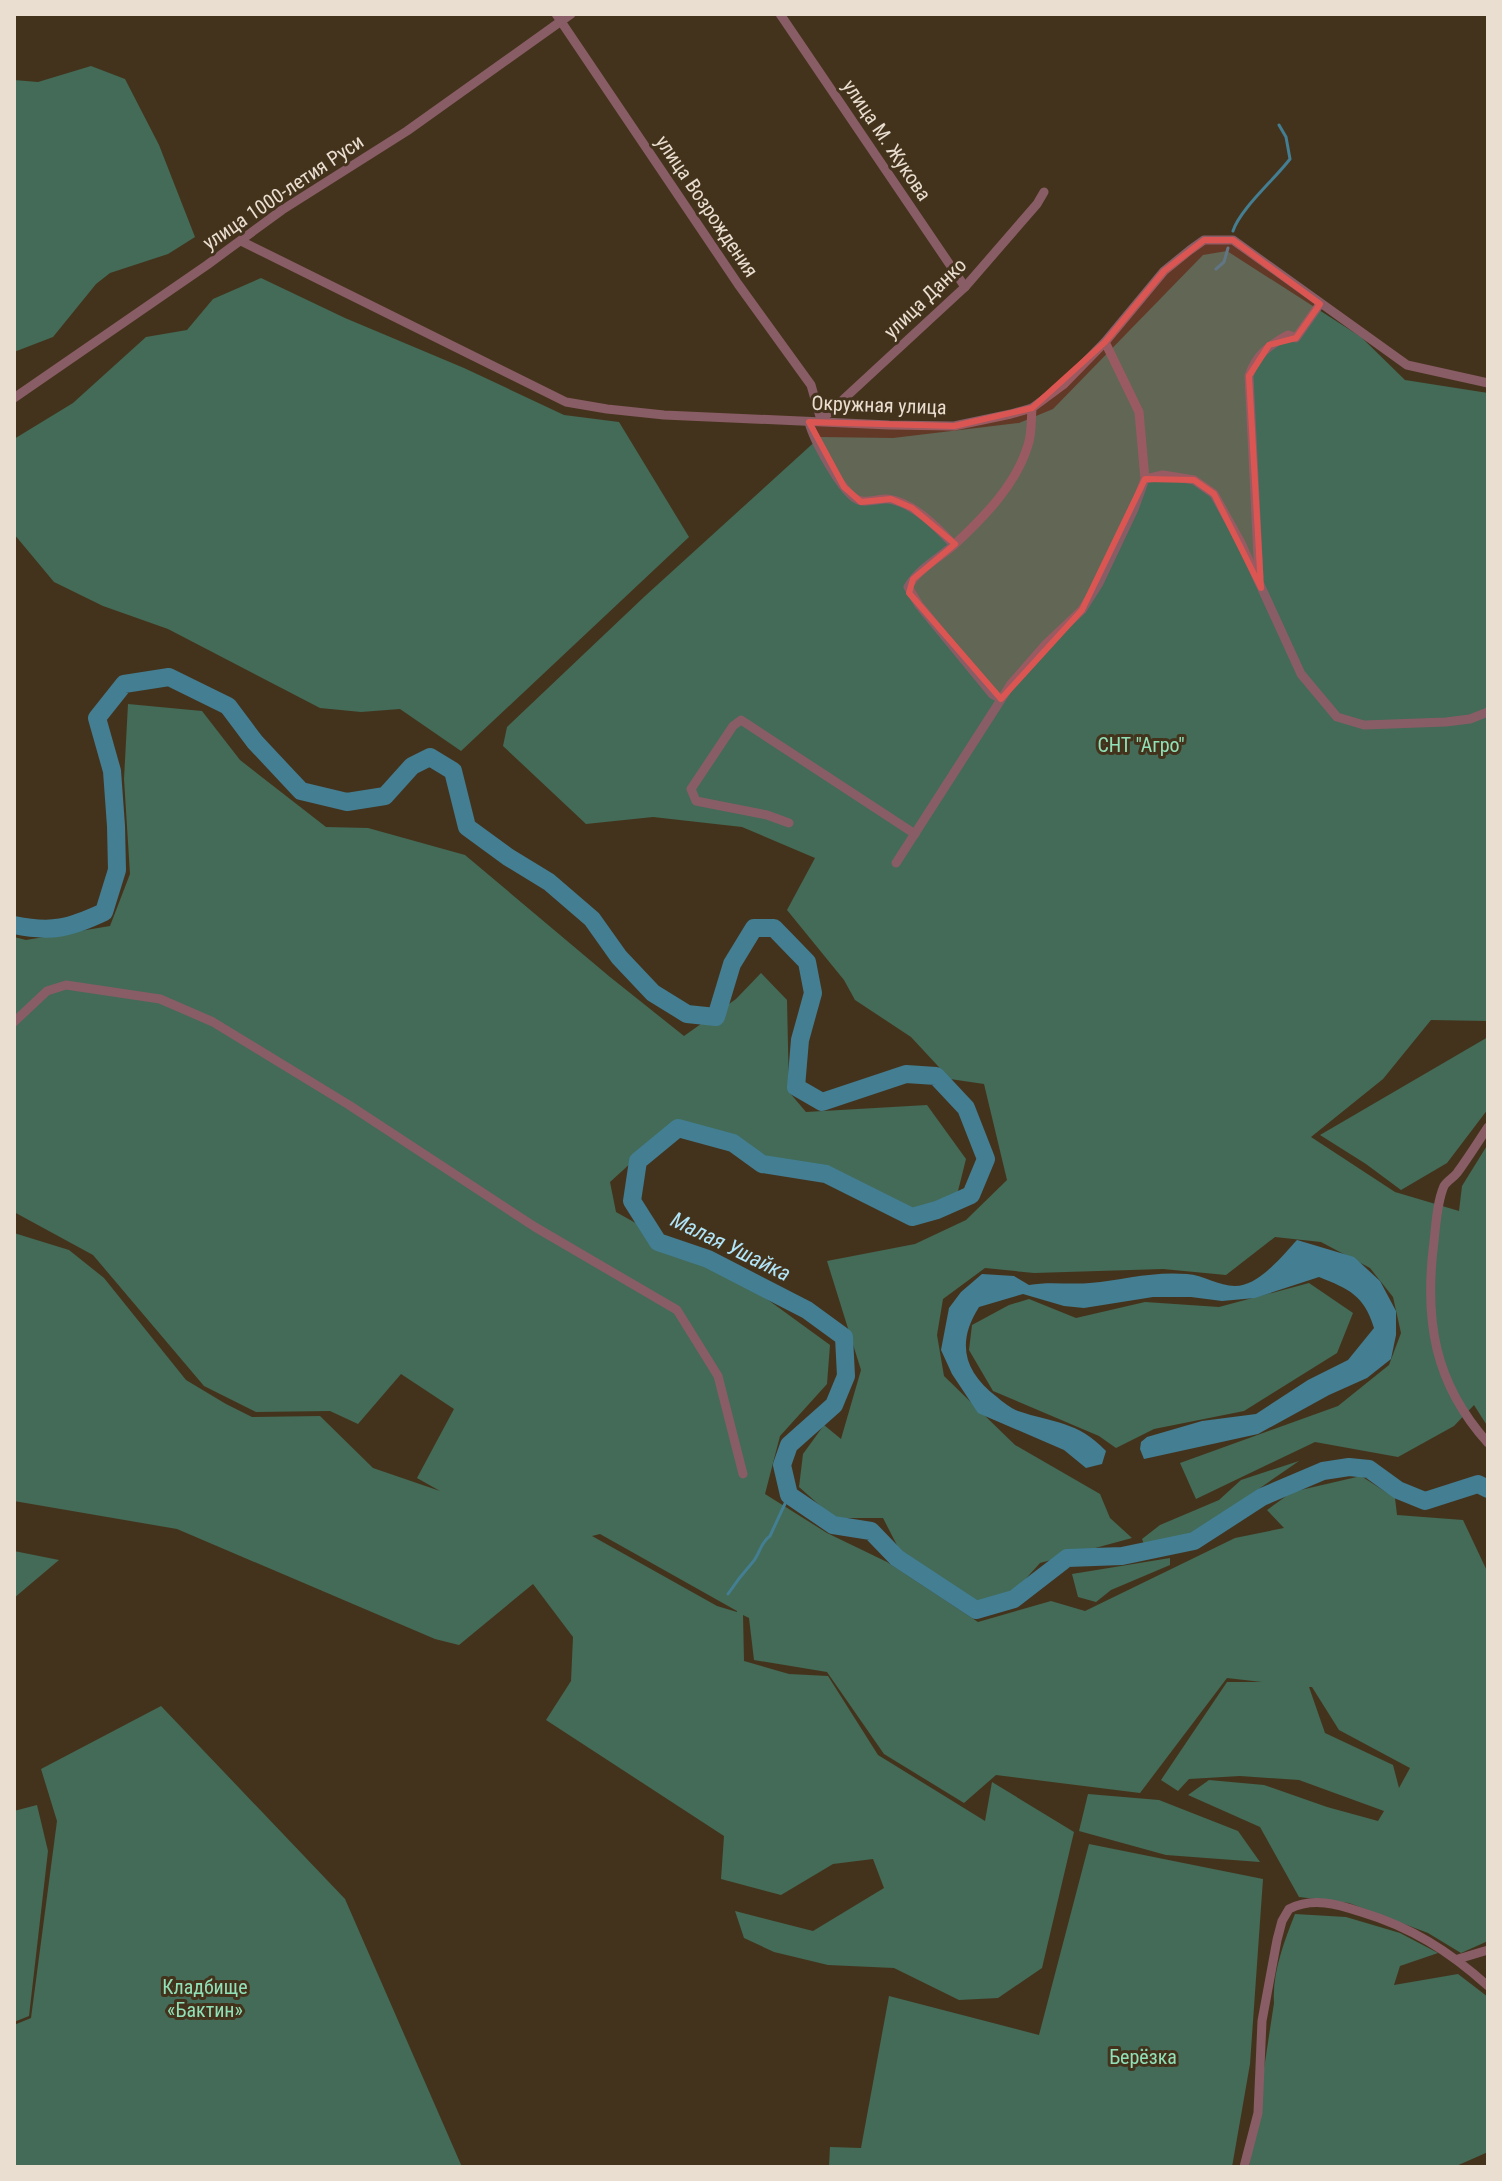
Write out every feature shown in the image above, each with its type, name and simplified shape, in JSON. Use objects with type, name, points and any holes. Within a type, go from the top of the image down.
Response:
[{"type":"street","name":"улица 1000-летия Руси","points":[[14,398],[282,210],[407,131],[558,18],[571,14]]},
{"type":"street","name":"улица М. Жукова","points":[[780,14],[965,287]]},
{"type":"street","name":"улица Возрождения","points":[[558,18],[738,284],[811,385],[821,420]]},
{"type":"street","name":"улица Данко","points":[[821,420],[965,287],[1044,192]]},
{"type":"street","name":"Окружная улица","points":[[241,241],[566,402],[607,409],[664,415],[954,426],[1032,408],[1063,385],[1105,342],[1164,271],[1204,240],[1214,238],[1233,240],[1407,365],[1488,383]]},
{"type":"street","points":[[1261,588],[1249,376],[1254,360],[1269,345],[1288,335],[1296,338],[1320,304]]},
{"type":"street","points":[[896,863],[1001,699],[1029,662],[1082,610],[1099,583],[1134,509],[1145,479],[1139,412],[1105,342]]},
{"type":"street","points":[[1001,699],[992,694],[909,593],[908,587],[985,514],[1014,479],[1029,442],[1032,408]]},
{"type":"street","points":[[809,422],[812,434],[844,487],[855,499],[861,502],[891,499],[912,508],[954,545]]},
{"type":"street","points":[[1145,479],[1163,475],[1194,480],[1214,494],[1241,543],[1301,674],[1337,717],[1364,725],[1446,722],[1470,719],[1488,712]]},
{"type":"street","points":[[789,823],[767,815],[696,801],[692,795],[691,789],[733,726],[741,720],[915,834]]},
{"type":"street","points":[[14,1022],[47,991],[66,985],[160,999],[213,1022],[349,1105],[535,1227],[677,1310],[718,1376],[743,1474]]},
{"type":"street","points":[[1488,1127],[1455,1176],[1445,1184],[1430,1282],[1433,1340],[1444,1374],[1467,1419],[1488,1443]]},
{"type":"street","points":[[1244,2167],[1258,2113],[1262,2021],[1277,1940],[1289,1909],[1312,1902],[1349,1908],[1394,1922],[1458,1959],[1488,1986]]},
{"type":"street","points":[[1458,1959],[1488,1950]]},
{"type":"highlighted area","points":[[1204,240],[1233,240],[1320,304],[1296,338],[1269,345],[1249,376],[1261,588],[1214,494],[1194,480],[1145,479],[1082,610],[1001,699],[909,593],[913,579],[955,544],[912,508],[891,499],[861,502],[844,487],[809,422],[954,426],[1032,408],[1105,342],[1164,271]]},
{"type":"green space","points":[[91,66],[125,79],[159,145],[195,237],[168,254],[110,273],[96,284],[53,337],[14,352],[14,80],[38,82]]},
{"type":"green space","name":"СНТ \"Агро\"","points":[[1227,251],[1361,337],[1405,380],[1488,393],[1488,1021],[1431,1020],[1383,1079],[1311,1137],[1395,1192],[1459,1211],[1462,1186],[1488,1144],[1488,1427],[1474,1405],[1454,1426],[1398,1457],[1315,1442],[1196,1499],[1180,1463],[1338,1406],[1389,1365],[1401,1333],[1393,1297],[1370,1268],[1321,1242],[1275,1237],[1226,1275],[1163,1269],[1034,1273],[985,1268],[943,1299],[937,1335],[944,1376],[1015,1445],[1100,1494],[1110,1518],[1132,1538],[1040,1563],[1012,1594],[976,1603],[901,1553],[883,1518],[834,1518],[799,1487],[803,1454],[824,1425],[841,1439],[861,1370],[827,1261],[915,1244],[966,1220],[1007,1180],[984,1084],[950,1079],[911,1037],[855,1000],[844,980],[787,910],[815,858],[742,827],[653,817],[586,824],[503,746],[507,727],[820,437],[893,438],[1019,423],[1053,409],[1203,255]]},
{"type":"green space","points":[[261,278],[564,415],[619,422],[689,537],[461,751],[400,709],[361,712],[320,708],[168,629],[103,606],[54,582],[14,534],[14,439],[73,403],[146,337],[187,330],[213,299]]},
{"type":"green space","points":[[128,704],[202,711],[240,760],[326,827],[368,828],[465,855],[684,1036],[736,999],[761,973],[787,1000],[789,1092],[806,1112],[927,1105],[966,1159],[957,1195],[915,1211],[864,1189],[770,1163],[678,1120],[610,1182],[616,1212],[753,1289],[830,1345],[827,1384],[780,1436],[765,1494],[827,1533],[887,1562],[978,1622],[1051,1601],[1085,1611],[1235,1538],[1284,1528],[1267,1510],[1292,1492],[1361,1476],[1395,1498],[1397,1515],[1463,1520],[1488,1573],[1488,1941],[1461,1953],[1428,1933],[1349,1903],[1299,1897],[1260,1827],[1188,1795],[1209,1780],[1264,1785],[1378,1821],[1384,1811],[1299,1780],[1240,1776],[1189,1779],[1178,1791],[1161,1780],[1227,1682],[1262,1682],[1227,1678],[1140,1793],[996,1775],[964,1803],[884,1754],[827,1672],[754,1660],[749,1618],[743,1615],[744,1661],[789,1674],[828,1676],[878,1755],[985,1821],[992,1782],[1074,1832],[1042,1968],[998,1998],[959,2000],[894,1968],[828,1965],[774,1952],[744,1938],[735,1911],[813,1931],[884,1888],[873,1859],[833,1864],[781,1895],[721,1879],[724,1836],[546,1720],[571,1681],[573,1637],[533,1584],[459,1645],[435,1639],[177,1529],[14,1501],[14,1233],[69,1250],[104,1278],[186,1380],[252,1417],[320,1416],[373,1468],[440,1491],[417,1478],[454,1409],[401,1374],[358,1424],[330,1411],[256,1412],[204,1386],[93,1255],[14,1212],[14,937],[26,940],[110,926],[130,874],[124,779]],"holes":[[[600,1534],[737,1611],[737,1612],[717,1606],[592,1536]],[[1309,1687],[1312,1687],[1339,1730],[1410,1768],[1399,1788],[1393,1765],[1325,1733]]]},
{"type":"green space","points":[[1488,1037],[1488,1109],[1447,1163],[1401,1190],[1320,1135]]},
{"type":"green space","points":[[1309,1283],[1353,1313],[1337,1353],[1244,1411],[1154,1429],[1116,1448],[1099,1436],[993,1391],[969,1350],[972,1325],[1009,1305],[1029,1299],[1076,1318],[1145,1302],[1219,1307]]},
{"type":"green space","points":[[1299,1461],[1192,1535],[1144,1544],[1142,1539],[1160,1525],[1219,1500],[1241,1480]]},
{"type":"green space","points":[[14,1551],[59,1560],[14,1598]]},
{"type":"green space","points":[[1170,1558],[1170,1565],[1111,1590],[1096,1602],[1078,1597],[1072,1574]]},
{"type":"green space","name":"Кладбище «Бактин»","points":[[161,1706],[345,1899],[462,2167],[14,2167],[14,2025],[31,2018],[57,1821],[41,1769]]},
{"type":"green space","points":[[1088,1794],[1159,1800],[1238,1831],[1260,1862],[1166,1855],[1079,1831]]},
{"type":"green space","points":[[37,1805],[48,1851],[29,2016],[14,2022],[14,1811]]},
{"type":"green space","name":"Берёзка","points":[[1089,1844],[1263,1879],[1250,2064],[1232,2167],[829,2167],[830,2147],[861,2148],[889,1996],[1039,2035]]},
{"type":"green space","points":[[1295,1914],[1346,1917],[1400,1933],[1438,1953],[1400,1966],[1394,1985],[1458,1974],[1488,1997],[1488,2152],[1454,2167],[1249,2167],[1277,1969]]},
{"type":"water","points":[[1297,1240],[1354,1257],[1380,1281],[1396,1311],[1396,1335],[1391,1359],[1367,1378],[1258,1434],[1144,1459],[1140,1449],[1141,1442],[1147,1437],[1202,1421],[1256,1414],[1308,1380],[1348,1360],[1374,1328],[1365,1308],[1347,1290],[1319,1277],[1255,1298],[1222,1301],[1153,1297],[1084,1308],[1064,1306],[1023,1294],[979,1307],[967,1333],[966,1345],[967,1356],[977,1377],[1012,1408],[1065,1424],[1096,1441],[1106,1451],[1102,1464],[1086,1468],[1064,1450],[978,1413],[952,1374],[941,1350],[949,1308],[961,1292],[982,1274],[1014,1276],[1029,1285],[1090,1283],[1174,1273],[1235,1286],[1261,1276]]},
{"type":"waterway","points":[[1233,231],[1250,204],[1290,159],[1286,137],[1279,125]]},
{"type":"waterway","points":[[1216,269],[1224,262],[1228,248]]},
{"type":"waterway","name":"Малая Ушайка","points":[[14,925],[60,928],[104,912],[117,870],[116,826],[112,771],[97,718],[124,684],[169,677],[228,706],[255,742],[301,791],[347,802],[385,796],[412,766],[430,757],[453,771],[467,827],[549,882],[592,919],[619,957],[653,993],[687,1014],[716,1017],[732,964],[754,928],[774,928],[807,962],[813,993],[800,1040],[796,1087],[822,1102],[906,1074],[936,1076],[966,1108],[986,1159],[971,1195],[912,1217],[826,1174],[762,1164],[733,1143],[678,1128],[638,1161],[632,1201],[658,1242],[708,1259],[807,1310],[844,1337],[846,1376],[834,1405],[789,1445],[782,1465],[789,1495],[833,1525],[871,1531],[897,1558],[976,1610],[1014,1599],[1067,1558],[1122,1556],[1194,1541],[1262,1497],[1323,1471],[1349,1467],[1369,1469],[1398,1490],[1425,1501],[1478,1484],[1488,1489]]},
{"type":"waterway","points":[[728,1594],[770,1536],[789,1495]]}]
